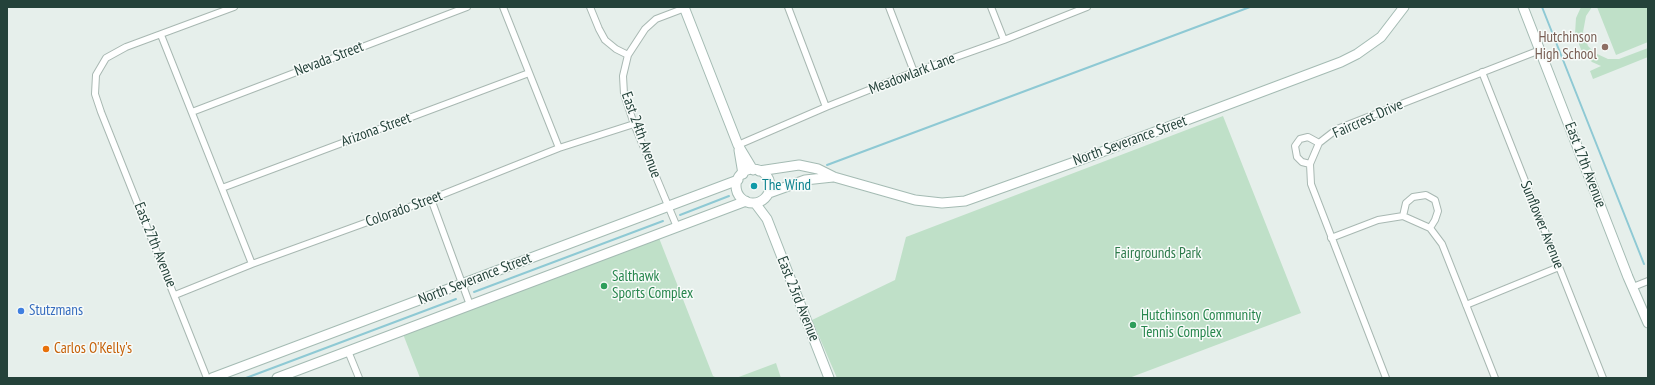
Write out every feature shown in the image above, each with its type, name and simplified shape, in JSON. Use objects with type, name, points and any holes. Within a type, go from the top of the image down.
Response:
[{"type":"street","name":"East 27th Avenue","points":[[207,378],[101,112],[95,94],[96,75],[106,58],[126,48],[234,7]]},
{"type":"street","name":"Nevada Street","points":[[192,112],[467,7]]},
{"type":"street","points":[[504,7],[559,148]]},
{"type":"street","points":[[590,7],[605,40],[616,49],[628,55],[645,28],[656,19],[684,7],[738,145],[756,170],[763,173],[769,180],[770,188],[768,194],[762,201],[750,202],[742,198],[737,190],[740,177],[738,145]]},
{"type":"street","points":[[788,7],[826,106]]},
{"type":"street","points":[[889,7],[914,72]]},
{"type":"street","points":[[991,7],[1004,40]]},
{"type":"street","name":"Meadowlark Lane","points":[[738,145],[826,106],[914,72],[1004,40],[1087,7]]},
{"type":"street","name":"North Severance Street","points":[[756,170],[799,166],[818,169],[834,177],[915,200],[942,203],[966,201],[1083,159],[1341,62],[1357,54],[1381,37],[1404,7]]},
{"type":"street","name":"East 17th Avenue","points":[[1523,7],[1648,323]]},
{"type":"street","points":[[161,35],[252,264]]},
{"type":"street","name":"Faircrest Drive","points":[[1386,378],[1310,184],[1310,164],[1319,143],[1337,129],[1540,50]]},
{"type":"street","name":"East 24th Avenue","points":[[628,55],[624,72],[624,94],[634,124],[677,227]]},
{"type":"street","name":"Sunflower Avenue","points":[[1482,72],[1603,378]]},
{"type":"street","name":"Arizona Street","points":[[222,188],[529,73]]},
{"type":"street","name":"Colorado Street","points":[[175,295],[252,264],[431,200],[559,148],[634,124]]},
{"type":"street","points":[[1310,164],[1302,162],[1297,157],[1295,146],[1300,139],[1308,137],[1319,143]]},
{"type":"street","points":[[740,177],[756,170]]},
{"type":"street","name":"North Severance Street","points":[[212,378],[669,207],[740,177]]},
{"type":"street","name":"North Severance Street","points":[[768,194],[805,180],[834,177]]},
{"type":"street","name":"East 23rd Avenue","points":[[768,194],[767,219],[829,378]]},
{"type":"street","points":[[1403,216],[1406,203],[1413,196],[1426,195],[1435,200],[1438,211],[1430,228]]},
{"type":"street","points":[[431,200],[470,305]]},
{"type":"street","name":"North Severance Street","points":[[277,378],[677,227],[750,202]]},
{"type":"street","name":"East 23rd Avenue","points":[[750,202],[767,219]]},
{"type":"street","points":[[1331,238],[1378,220],[1403,216],[1430,228],[1442,244],[1495,378]]},
{"type":"street","points":[[1466,305],[1559,267]]},
{"type":"street","points":[[1633,287],[1646,282]]},
{"type":"street","points":[[348,351],[359,378]]},
{"type":"green space","points":[[1581,7],[1592,7],[1586,16],[1583,32],[1588,46],[1595,53],[1608,59],[1619,59],[1648,48],[1648,57],[1593,79],[1590,71],[1601,66],[1592,62],[1582,52],[1575,34],[1576,18]]},
{"type":"green space","points":[[1597,7],[1648,7],[1648,42],[1616,55]]},
{"type":"green space","name":"Fairgrounds Park","points":[[1223,116],[1301,313],[1129,378],[837,378],[812,320],[895,280],[906,237]]},
{"type":"green space","name":"Salthawk Sports Complex","points":[[659,238],[713,376],[717,378],[420,378],[403,334]]},
{"type":"green space","points":[[776,363],[781,378],[736,378]]},
{"type":"waterway","points":[[827,165],[1250,7]]},
{"type":"waterway","points":[[1542,7],[1644,264]]},
{"type":"waterway","points":[[680,215],[729,196]]},
{"type":"waterway","points":[[474,292],[663,221]]},
{"type":"waterway","points":[[246,378],[456,299]]},
{"type":"place","name":"Hutchinson High School","points":[[1605,47]]},
{"type":"place","name":"The Wind","points":[[754,186]]},
{"type":"place","name":"Salthawk Sports Complex","points":[[604,286]]},
{"type":"place","name":"Stutzmans","points":[[21,311]]},
{"type":"place","name":"Hutchinson Community Tennis Complex","points":[[1133,325]]},
{"type":"place","name":"Carlos O'Kelly's","points":[[46,349]]}]
